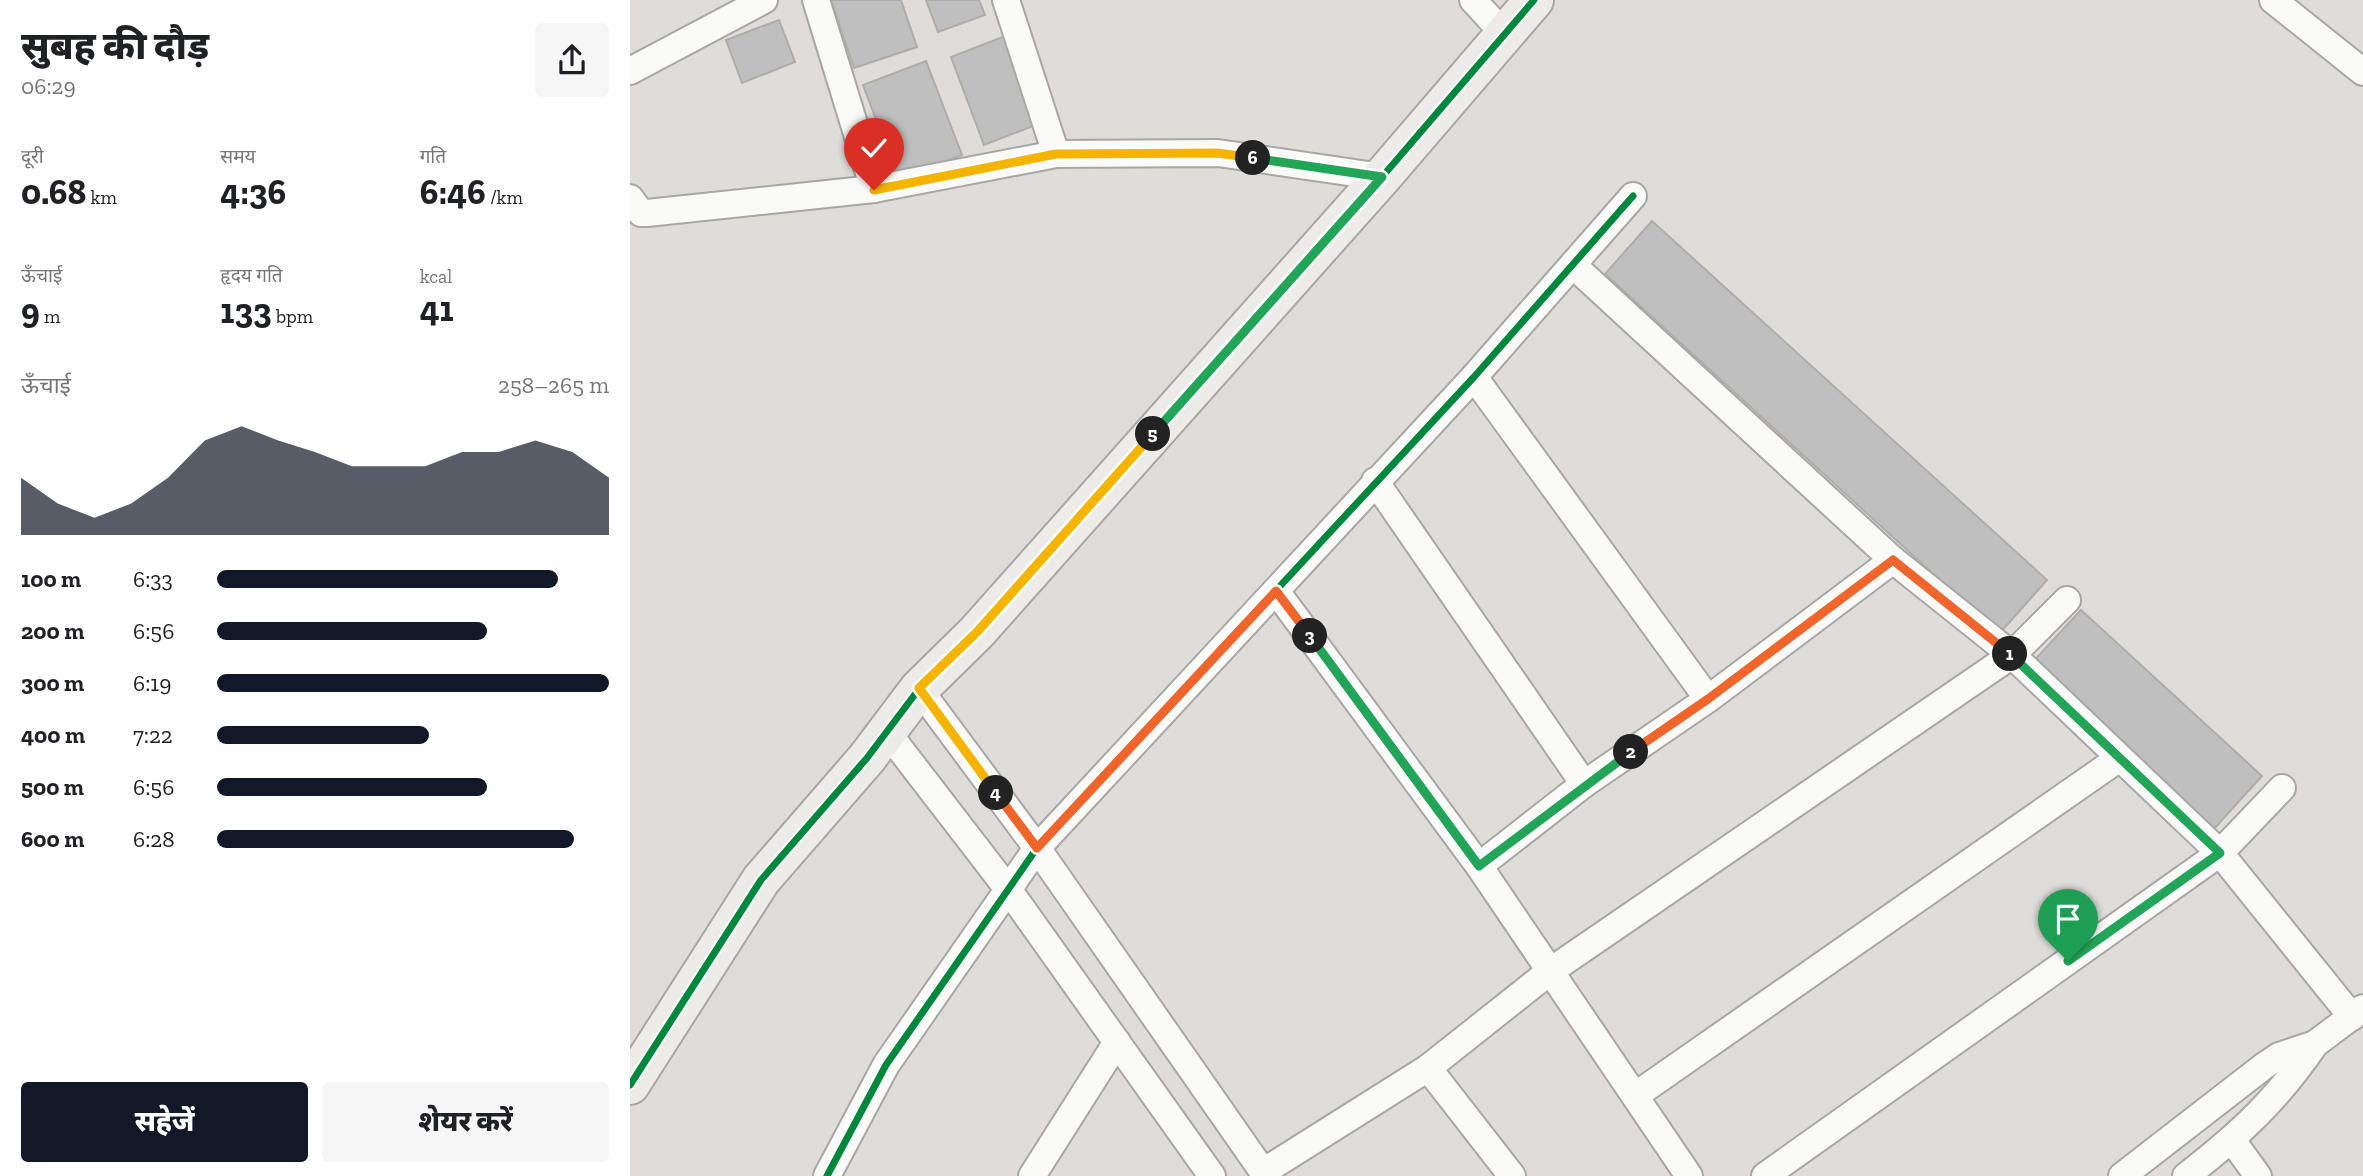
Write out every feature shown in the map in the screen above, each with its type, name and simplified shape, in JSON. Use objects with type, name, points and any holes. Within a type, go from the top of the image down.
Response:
[{"type":"street","points":[[630,71],[764,0]]},
{"type":"street","points":[[816,0],[874,190]]},
{"type":"street","points":[[1006,0],[1056,154]]},
{"type":"street","points":[[1473,0],[1504,35]]},
{"type":"street","points":[[630,1085],[761,880],[887,732],[919,688],[977,632],[1382,177],[1534,0]]},
{"type":"street","points":[[2273,0],[2363,72]]},
{"type":"street","points":[[630,198],[641,213],[648,213],[874,190],[1056,154],[1218,153],[1382,177]]},
{"type":"street","points":[[827,1176],[886,1065],[1037,848],[1474,377],[1633,196]]},
{"type":"street","points":[[1574,266],[1893,560],[2012,655],[2118,759],[2220,853],[2357,1012],[2315,1044],[2287,1085],[2232,1140],[2186,1176]]},
{"type":"street","points":[[1474,377],[1708,699]]},
{"type":"street","points":[[1375,481],[1584,784]]},
{"type":"street","points":[[1479,866],[1584,784],[1708,699],[1893,560]]},
{"type":"street","points":[[1276,591],[1479,866],[1689,1176]]},
{"type":"street","points":[[919,688],[1037,848],[1264,1174],[1428,1069],[1549,972],[2012,655],[2067,600]]},
{"type":"street","points":[[887,732],[1008,889],[1212,1176]]},
{"type":"street","points":[[1636,1095],[2118,759]]},
{"type":"street","points":[[1765,1176],[2220,853],[2282,788]]},
{"type":"street","points":[[1032,1176],[1117,1042]]},
{"type":"street","points":[[2122,1176],[2264,1066],[2279,1056],[2315,1044]]},
{"type":"street","points":[[1428,1069],[1512,1176]]},
{"type":"street","points":[[2232,1140],[2258,1176]]},
{"type":"building","points":[[831,0],[901,0],[917,47],[854,68]]},
{"type":"building","points":[[926,0],[979,0],[985,15],[938,32]]},
{"type":"building","points":[[779,20],[795,62],[742,83],[726,40]]},
{"type":"building","points":[[1005,36],[1038,124],[984,145],[951,57]]},
{"type":"building","points":[[926,61],[962,155],[899,180],[863,85]]},
{"type":"building","points":[[1652,221],[2047,580],[1999,634],[1605,274]]},
{"type":"building","points":[[2081,610],[2262,776],[2212,831],[2030,665]]},
{"type":"cycle path","points":[[630,1085],[761,880],[867,758],[919,689],[977,632],[1382,177],[1534,0]]},
{"type":"cycle path","points":[[827,1176],[886,1065],[1037,848],[1474,377],[1633,196]]},
{"type":"route","points":[[874,190],[1056,154],[1218,153],[1382,177],[977,632],[919,688],[1037,848],[1276,591],[1479,866],[1584,784],[1708,699],[1893,560],[2012,655],[2118,759],[2220,853],[2068,961]]}]
